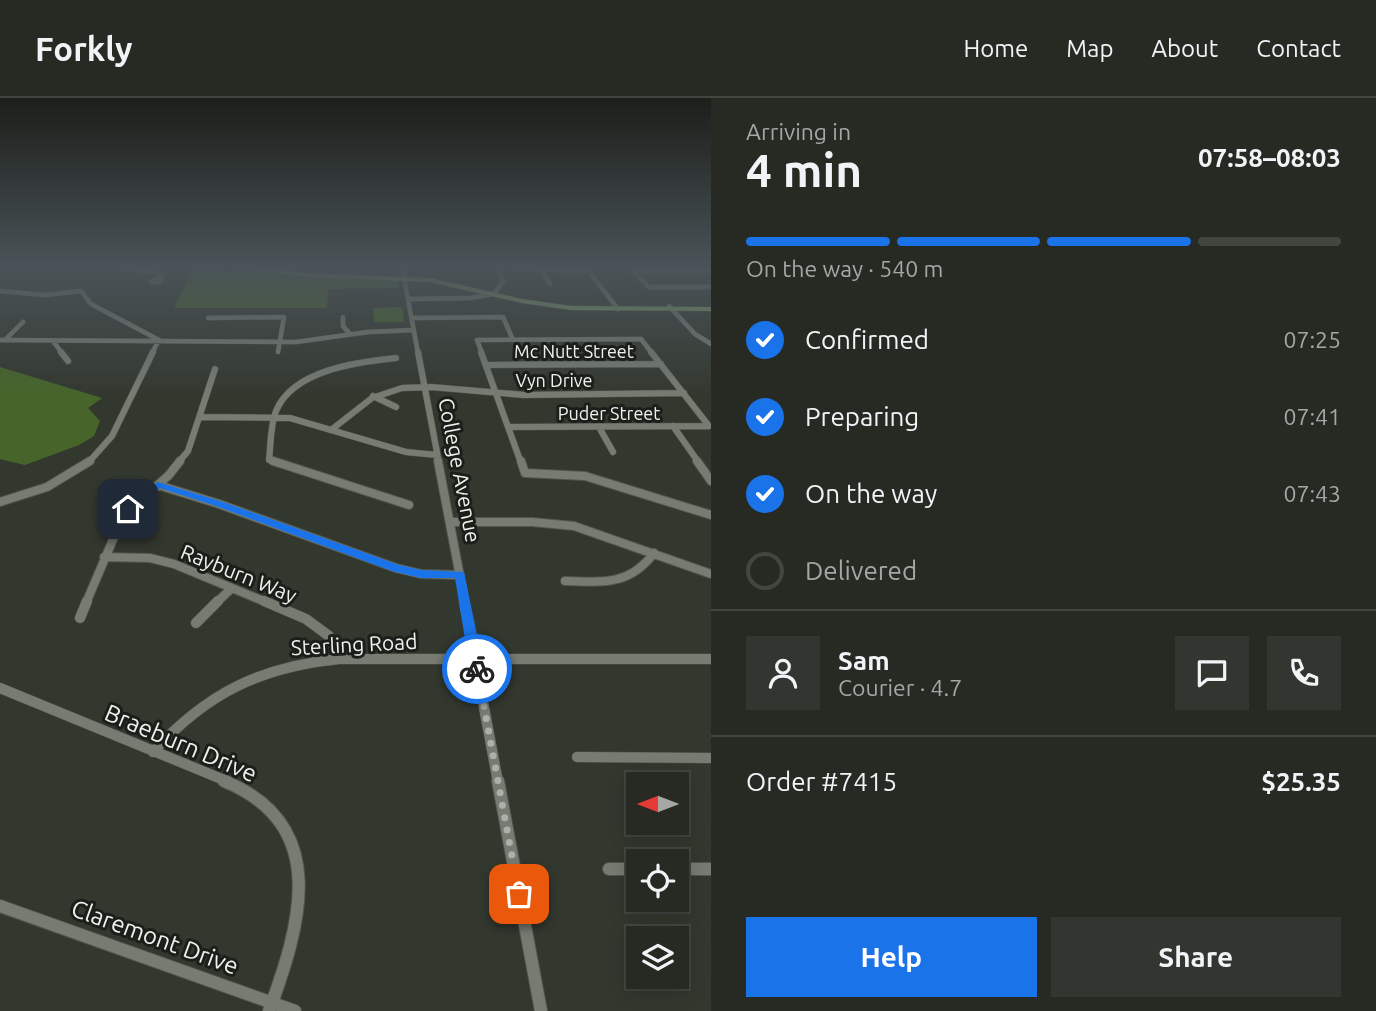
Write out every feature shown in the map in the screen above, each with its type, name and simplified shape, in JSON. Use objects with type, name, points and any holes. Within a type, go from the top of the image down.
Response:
[{"type":"street","points":[[0,502],[58,481],[87,464],[112,436],[159,340],[102,310]]},
{"type":"street","name":"College Avenue","points":[[410,310],[541,1011]]},
{"type":"street","points":[[672,310],[698,337],[711,344]]},
{"type":"street","points":[[208,318],[284,317],[278,352]]},
{"type":"street","points":[[343,317],[343,326],[350,334]]},
{"type":"street","points":[[412,318],[503,317],[513,340]]},
{"type":"street","points":[[2,340],[23,323]]},
{"type":"street","points":[[2,340],[280,342],[414,330]]},
{"type":"street","points":[[709,426],[641,339],[477,340],[525,473],[585,476],[711,515]]},
{"type":"street","points":[[53,341],[68,360]]},
{"type":"street","points":[[396,358],[346,365],[322,374],[283,397],[275,417],[269,460],[409,505]]},
{"type":"street","name":"Mc Nutt Street","points":[[486,365],[661,364]]},
{"type":"street","points":[[80,618],[123,516],[184,457],[215,369]]},
{"type":"street","name":"Vyn Drive","points":[[373,396],[396,389],[424,386],[496,394],[684,393]]},
{"type":"street","points":[[331,430],[373,396],[396,407]]},
{"type":"street","points":[[200,417],[275,417],[406,452],[437,455]]},
{"type":"street","points":[[673,426],[711,481]]},
{"type":"street","name":"Puder Street","points":[[508,427],[709,426]]},
{"type":"street","points":[[599,427],[613,452]]},
{"type":"street","points":[[158,485],[219,504],[396,568],[421,574],[460,575]]},
{"type":"street","points":[[450,522],[561,524],[601,533],[711,573]]},
{"type":"street","points":[[565,581],[625,578],[646,567],[654,553]]},
{"type":"street","name":"Rayburn Way","points":[[104,557],[163,561],[314,623],[329,636],[339,659]]},
{"type":"street","points":[[196,623],[232,588]]},
{"type":"street","name":"Sterling Road","points":[[153,752],[195,710],[242,681],[286,666],[339,659],[711,659]]},
{"type":"street","name":"Braeburn Drive","points":[[0,688],[251,794],[276,816],[293,845],[301,879],[299,919],[271,1007]]},
{"type":"street","points":[[577,757],[711,758]]},
{"type":"street","points":[[609,869],[626,869]]},
{"type":"street","points":[[689,869],[711,869]]},
{"type":"street","name":"Claremont Drive","points":[[0,906],[271,1007],[295,1011]]},
{"type":"green space","points":[[373,310],[402,310],[404,322],[374,322]]},
{"type":"green space","points":[[0,367],[102,398],[88,408],[100,421],[94,436],[79,445],[25,465],[0,459]]},
{"type":"way so far","points":[[477,669],[519,894]]},
{"type":"route","points":[[128,509],[158,485],[219,504],[408,572],[460,575],[477,669]]}]
